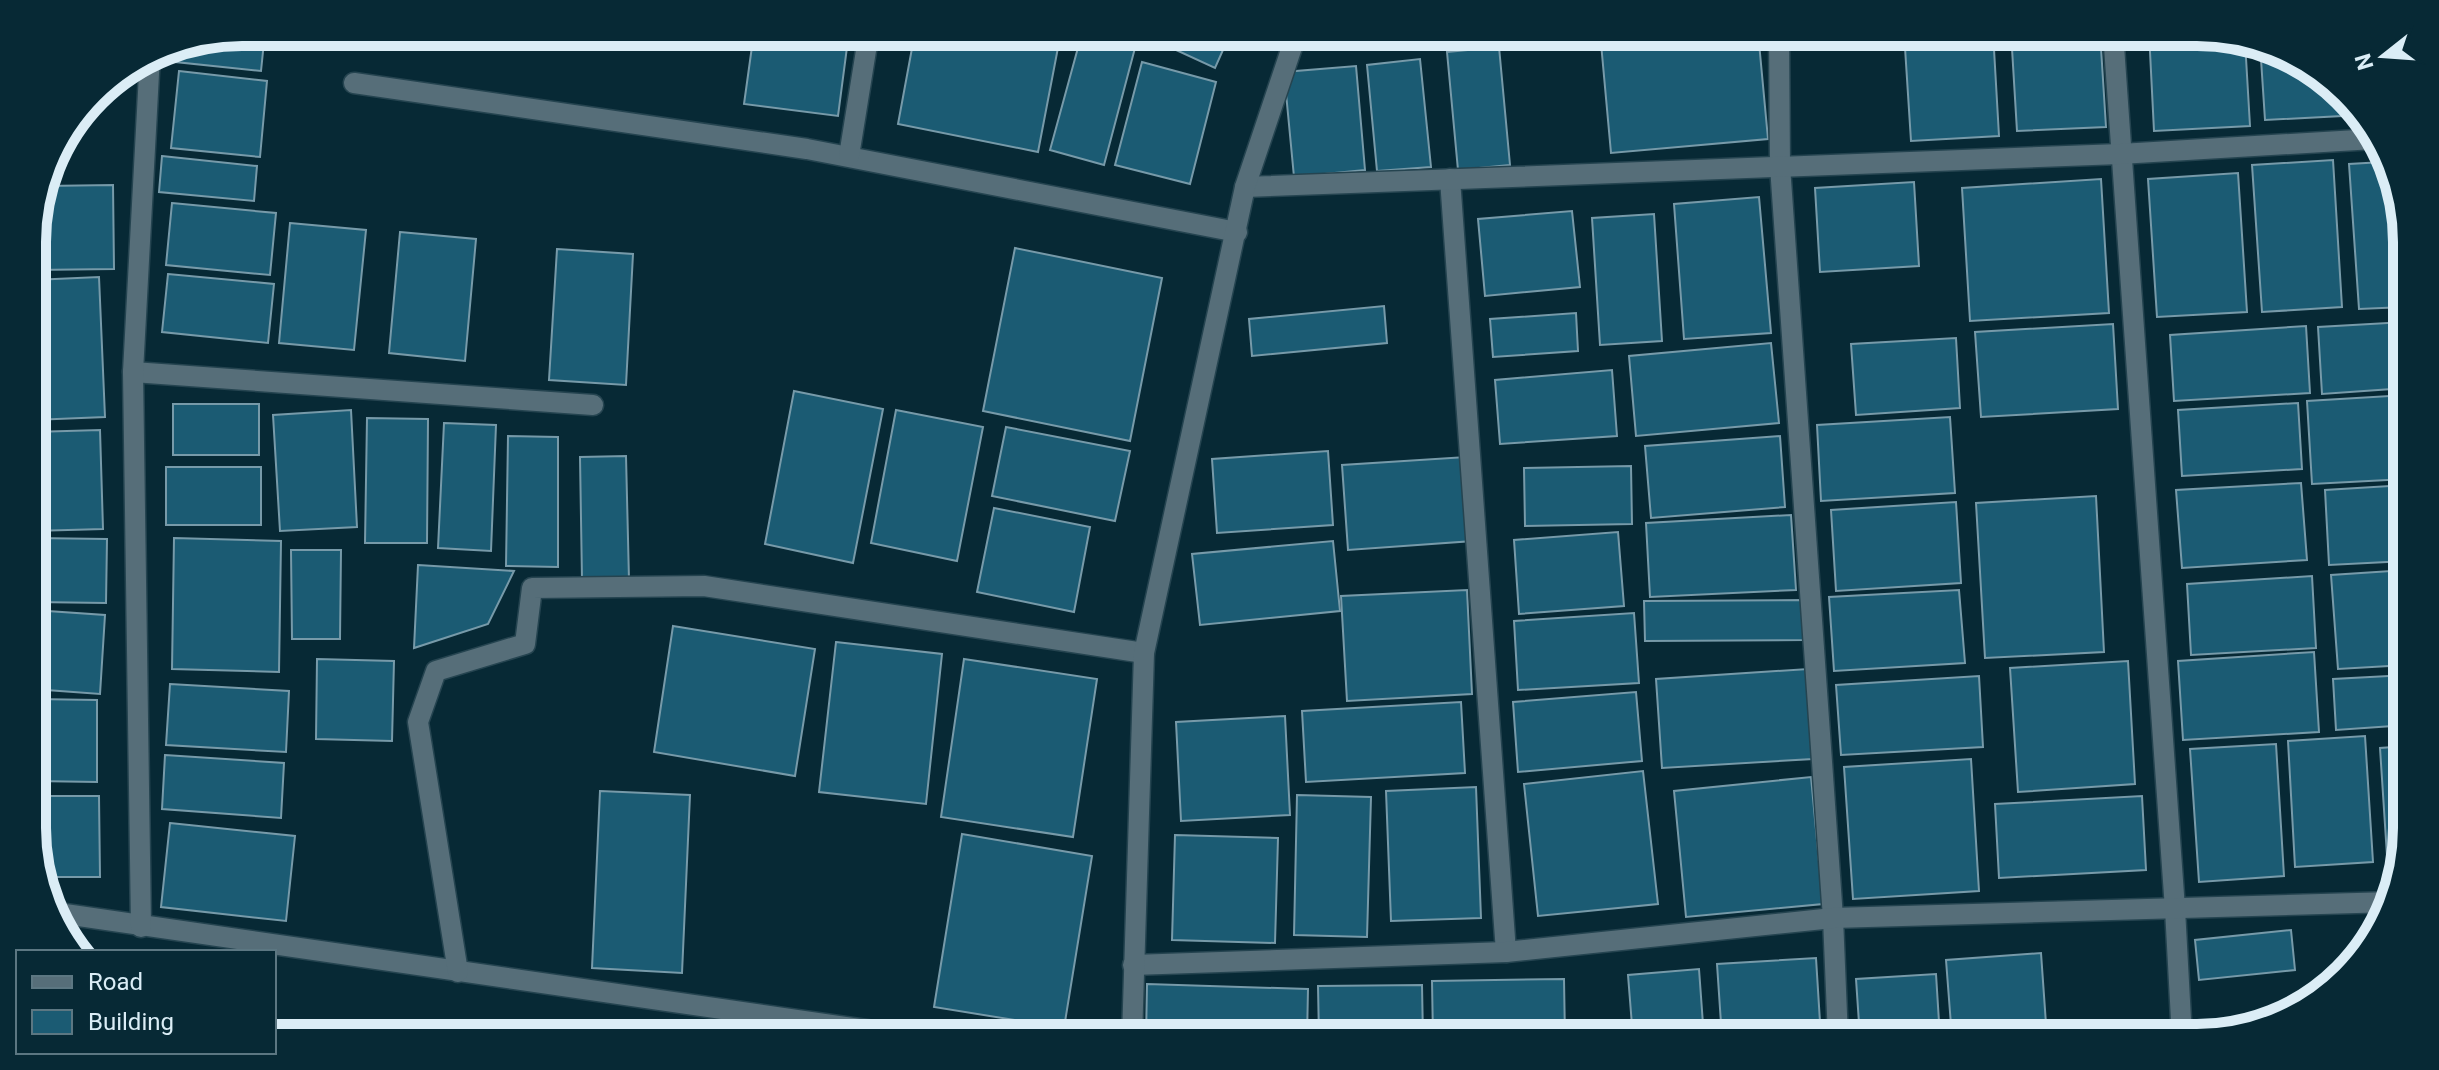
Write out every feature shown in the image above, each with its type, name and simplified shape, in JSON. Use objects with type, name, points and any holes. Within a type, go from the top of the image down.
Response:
[{"type":"street","points":[[849,156],[867,46]]},
{"type":"street","points":[[1132,1024],[1144,653],[1245,187],[1292,46]]},
{"type":"street","points":[[1779,46],[1780,166],[1833,918],[1837,1024]]},
{"type":"street","points":[[2114,46],[2181,1024]]},
{"type":"street","points":[[141,927],[133,372],[149,69]]},
{"type":"street","points":[[354,83],[849,156],[1237,232]]},
{"type":"street","points":[[1245,187],[2120,154],[2364,140]]},
{"type":"street","points":[[1450,179],[1506,952]]},
{"type":"street","points":[[133,372],[593,405]]},
{"type":"street","points":[[458,972],[418,722],[436,671],[525,644],[532,588],[704,586],[1144,653]]},
{"type":"street","points":[[1133,965],[1506,952],[1833,918],[2378,902]]},
{"type":"street","points":[[66,914],[824,1024]]},
{"type":"building","points":[[264,46],[261,71],[167,61],[203,50]]},
{"type":"building","points":[[752,46],[847,46],[838,116],[744,104]]},
{"type":"building","points":[[912,46],[1058,46],[1038,152],[898,124]]},
{"type":"building","points":[[1078,46],[1135,48],[1104,165],[1050,150]]},
{"type":"building","points":[[1167,46],[1225,46],[1215,68]]},
{"type":"building","points":[[1601,46],[1759,46],[1768,139],[1611,153]]},
{"type":"building","points":[[1905,46],[1994,46],[1999,136],[1911,141]]},
{"type":"building","points":[[2012,46],[2101,46],[2106,127],[2017,131]]},
{"type":"building","points":[[2150,46],[2210,46],[2246,52],[2250,126],[2154,131]]},
{"type":"building","points":[[1499,47],[1510,165],[1458,170],[1447,52]]},
{"type":"building","points":[[2261,56],[2295,72],[2342,110],[2342,116],[2265,120]]},
{"type":"building","points":[[1420,59],[1431,167],[1377,171],[1367,65]]},
{"type":"building","points":[[1142,62],[1216,82],[1190,184],[1115,165]]},
{"type":"building","points":[[1356,66],[1365,170],[1294,177],[1284,72]]},
{"type":"building","points":[[179,71],[267,81],[260,157],[171,148]]},
{"type":"building","points":[[162,156],[257,166],[254,201],[159,192]]},
{"type":"building","points":[[2333,160],[2342,307],[2262,312],[2252,165]]},
{"type":"building","points":[[2376,162],[2386,191],[2393,242],[2393,308],[2359,309],[2349,164]]},
{"type":"building","points":[[2238,173],[2247,312],[2157,317],[2148,179]]},
{"type":"building","points":[[2101,179],[2109,313],[1970,321],[1962,188]]},
{"type":"building","points":[[1914,182],[1919,266],[1820,272],[1815,188]]},
{"type":"building","points":[[113,185],[114,269],[46,270],[46,229],[55,186]]},
{"type":"building","points":[[1759,197],[1771,333],[1684,339],[1674,204]]},
{"type":"building","points":[[172,203],[276,213],[270,275],[166,265]]},
{"type":"building","points":[[1572,211],[1580,287],[1485,296],[1478,219]]},
{"type":"building","points":[[1654,214],[1662,341],[1600,345],[1592,218]]},
{"type":"building","points":[[290,223],[366,230],[354,350],[279,343]]},
{"type":"building","points":[[400,232],[476,239],[465,361],[389,353]]},
{"type":"building","points":[[1015,248],[1162,278],[1130,441],[983,411]]},
{"type":"building","points":[[557,249],[633,254],[626,385],[549,380]]},
{"type":"building","points":[[168,274],[274,284],[268,343],[162,332]]},
{"type":"building","points":[[99,277],[105,417],[46,419],[46,279]]},
{"type":"building","points":[[1384,306],[1387,343],[1252,356],[1249,319]]},
{"type":"building","points":[[1576,313],[1578,351],[1493,357],[1490,319]]},
{"type":"building","points":[[2393,323],[2393,389],[2322,394],[2318,327]]},
{"type":"building","points":[[2113,324],[2118,409],[1981,417],[1975,332]]},
{"type":"building","points":[[2306,326],[2310,393],[2174,401],[2170,335]]},
{"type":"building","points":[[1956,338],[1960,408],[1856,415],[1851,344]]},
{"type":"building","points":[[1771,343],[1779,423],[1636,436],[1629,356]]},
{"type":"building","points":[[1612,370],[1617,436],[1500,444],[1495,380]]},
{"type":"building","points":[[794,391],[883,409],[853,563],[765,544]]},
{"type":"building","points":[[2393,396],[2393,480],[2312,484],[2307,401]]},
{"type":"building","points":[[2298,403],[2302,469],[2182,476],[2178,410]]},
{"type":"building","points":[[173,404],[259,404],[259,455],[173,455]]},
{"type":"building","points":[[351,410],[357,527],[280,531],[273,415]]},
{"type":"building","points":[[896,410],[983,427],[957,561],[871,543]]},
{"type":"building","points":[[1950,417],[1955,493],[1821,501],[1817,425]]},
{"type":"building","points":[[367,418],[428,419],[427,543],[365,543]]},
{"type":"building","points":[[444,423],[496,425],[491,551],[438,548]]},
{"type":"building","points":[[1006,427],[1130,451],[1115,521],[992,496]]},
{"type":"building","points":[[100,430],[103,529],[46,531],[46,432]]},
{"type":"building","points":[[508,436],[558,437],[558,567],[506,566]]},
{"type":"building","points":[[1780,436],[1785,507],[1651,518],[1645,446]]},
{"type":"building","points":[[1328,451],[1333,525],[1217,533],[1212,459]]},
{"type":"building","points":[[626,456],[629,580],[582,580],[580,457]]},
{"type":"building","points":[[1466,457],[1473,541],[1348,550],[1342,465]]},
{"type":"building","points":[[1631,466],[1632,524],[1525,526],[1524,468]]},
{"type":"building","points":[[166,467],[261,467],[261,525],[166,525]]},
{"type":"building","points":[[2301,483],[2307,560],[2182,568],[2176,490]]},
{"type":"building","points":[[2393,486],[2393,562],[2329,565],[2325,490]]},
{"type":"building","points":[[2096,496],[2104,652],[1985,658],[1976,503]]},
{"type":"building","points":[[1956,502],[1961,583],[1836,591],[1831,510]]},
{"type":"building","points":[[994,508],[1090,527],[1074,612],[977,592]]},
{"type":"building","points":[[1791,515],[1796,590],[1650,597],[1646,523]]},
{"type":"building","points":[[1618,532],[1624,606],[1519,614],[1514,540]]},
{"type":"building","points":[[46,538],[107,539],[106,603],[46,602]]},
{"type":"building","points":[[174,538],[281,541],[279,672],[172,669]]},
{"type":"building","points":[[1333,541],[1340,611],[1200,625],[1192,554]]},
{"type":"building","points":[[291,550],[341,550],[340,639],[292,639]]},
{"type":"building","points":[[418,565],[514,571],[488,624],[414,648]]},
{"type":"building","points":[[2393,571],[2393,666],[2338,669],[2331,575]]},
{"type":"building","points":[[2312,576],[2316,648],[2191,655],[2187,584]]},
{"type":"building","points":[[1467,590],[1472,694],[1347,701],[1341,596]]},
{"type":"building","points":[[1959,590],[1965,663],[1834,671],[1829,597]]},
{"type":"building","points":[[1806,600],[1805,640],[1645,641],[1644,601]]},
{"type":"building","points":[[46,611],[105,615],[100,694],[46,690]]},
{"type":"building","points":[[1634,613],[1639,683],[1518,690],[1514,621]]},
{"type":"building","points":[[673,626],[815,649],[795,776],[654,752]]},
{"type":"building","points":[[836,642],[942,654],[926,804],[819,792]]},
{"type":"building","points":[[2314,652],[2319,732],[2183,740],[2178,661]]},
{"type":"building","points":[[317,659],[394,661],[392,741],[316,739]]},
{"type":"building","points":[[964,659],[1097,679],[1073,837],[941,817]]},
{"type":"building","points":[[2128,661],[2135,784],[2018,792],[2010,668]]},
{"type":"building","points":[[1808,669],[1813,759],[1662,768],[1656,679]]},
{"type":"building","points":[[1979,676],[1983,747],[1841,755],[1836,685]]},
{"type":"building","points":[[2393,676],[2393,726],[2336,730],[2333,679]]},
{"type":"building","points":[[170,684],[289,691],[286,752],[166,745]]},
{"type":"building","points":[[1636,692],[1642,761],[1518,772],[1513,702]]},
{"type":"building","points":[[46,699],[97,700],[97,782],[46,781]]},
{"type":"building","points":[[1461,702],[1465,773],[1306,782],[1302,711]]},
{"type":"building","points":[[1285,716],[1290,815],[1181,821],[1176,722]]},
{"type":"building","points":[[2365,736],[2373,862],[2295,867],[2288,741]]},
{"type":"building","points":[[2276,744],[2284,876],[2199,882],[2190,749]]},
{"type":"building","points":[[2393,747],[2393,841],[2388,871],[2380,748]]},
{"type":"building","points":[[165,755],[284,763],[281,818],[162,809]]},
{"type":"building","points":[[1971,759],[1979,891],[1853,899],[1844,767]]},
{"type":"building","points":[[1643,771],[1658,904],[1538,916],[1524,784]]},
{"type":"building","points":[[1811,777],[1823,904],[1686,917],[1674,791]]},
{"type":"building","points":[[1476,787],[1481,918],[1391,921],[1386,791]]},
{"type":"building","points":[[600,791],[690,795],[682,973],[592,968]]},
{"type":"building","points":[[1297,795],[1371,797],[1367,937],[1294,935]]},
{"type":"building","points":[[46,796],[99,796],[100,877],[53,877],[48,854]]},
{"type":"building","points":[[2142,796],[2146,870],[1999,878],[1995,804]]},
{"type":"building","points":[[170,823],[295,836],[286,921],[161,907]]},
{"type":"building","points":[[962,834],[1092,856],[1065,1024],[1039,1024],[934,1007]]},
{"type":"building","points":[[1175,835],[1278,838],[1275,943],[1172,940]]},
{"type":"building","points":[[2291,930],[2295,970],[2199,980],[2195,940]]},
{"type":"building","points":[[2041,953],[2046,1024],[1951,1024],[1946,960]]},
{"type":"building","points":[[1816,958],[1820,1024],[1721,1024],[1717,964]]},
{"type":"building","points":[[1699,969],[1703,1024],[1632,1024],[1628,975]]},
{"type":"building","points":[[1936,974],[1939,1024],[1859,1024],[1856,979]]},
{"type":"building","points":[[1564,979],[1565,1024],[1433,1024],[1432,981]]},
{"type":"building","points":[[1147,984],[1308,989],[1307,1024],[1146,1024]]},
{"type":"building","points":[[1422,985],[1423,1024],[1319,1024],[1318,986]]}]
